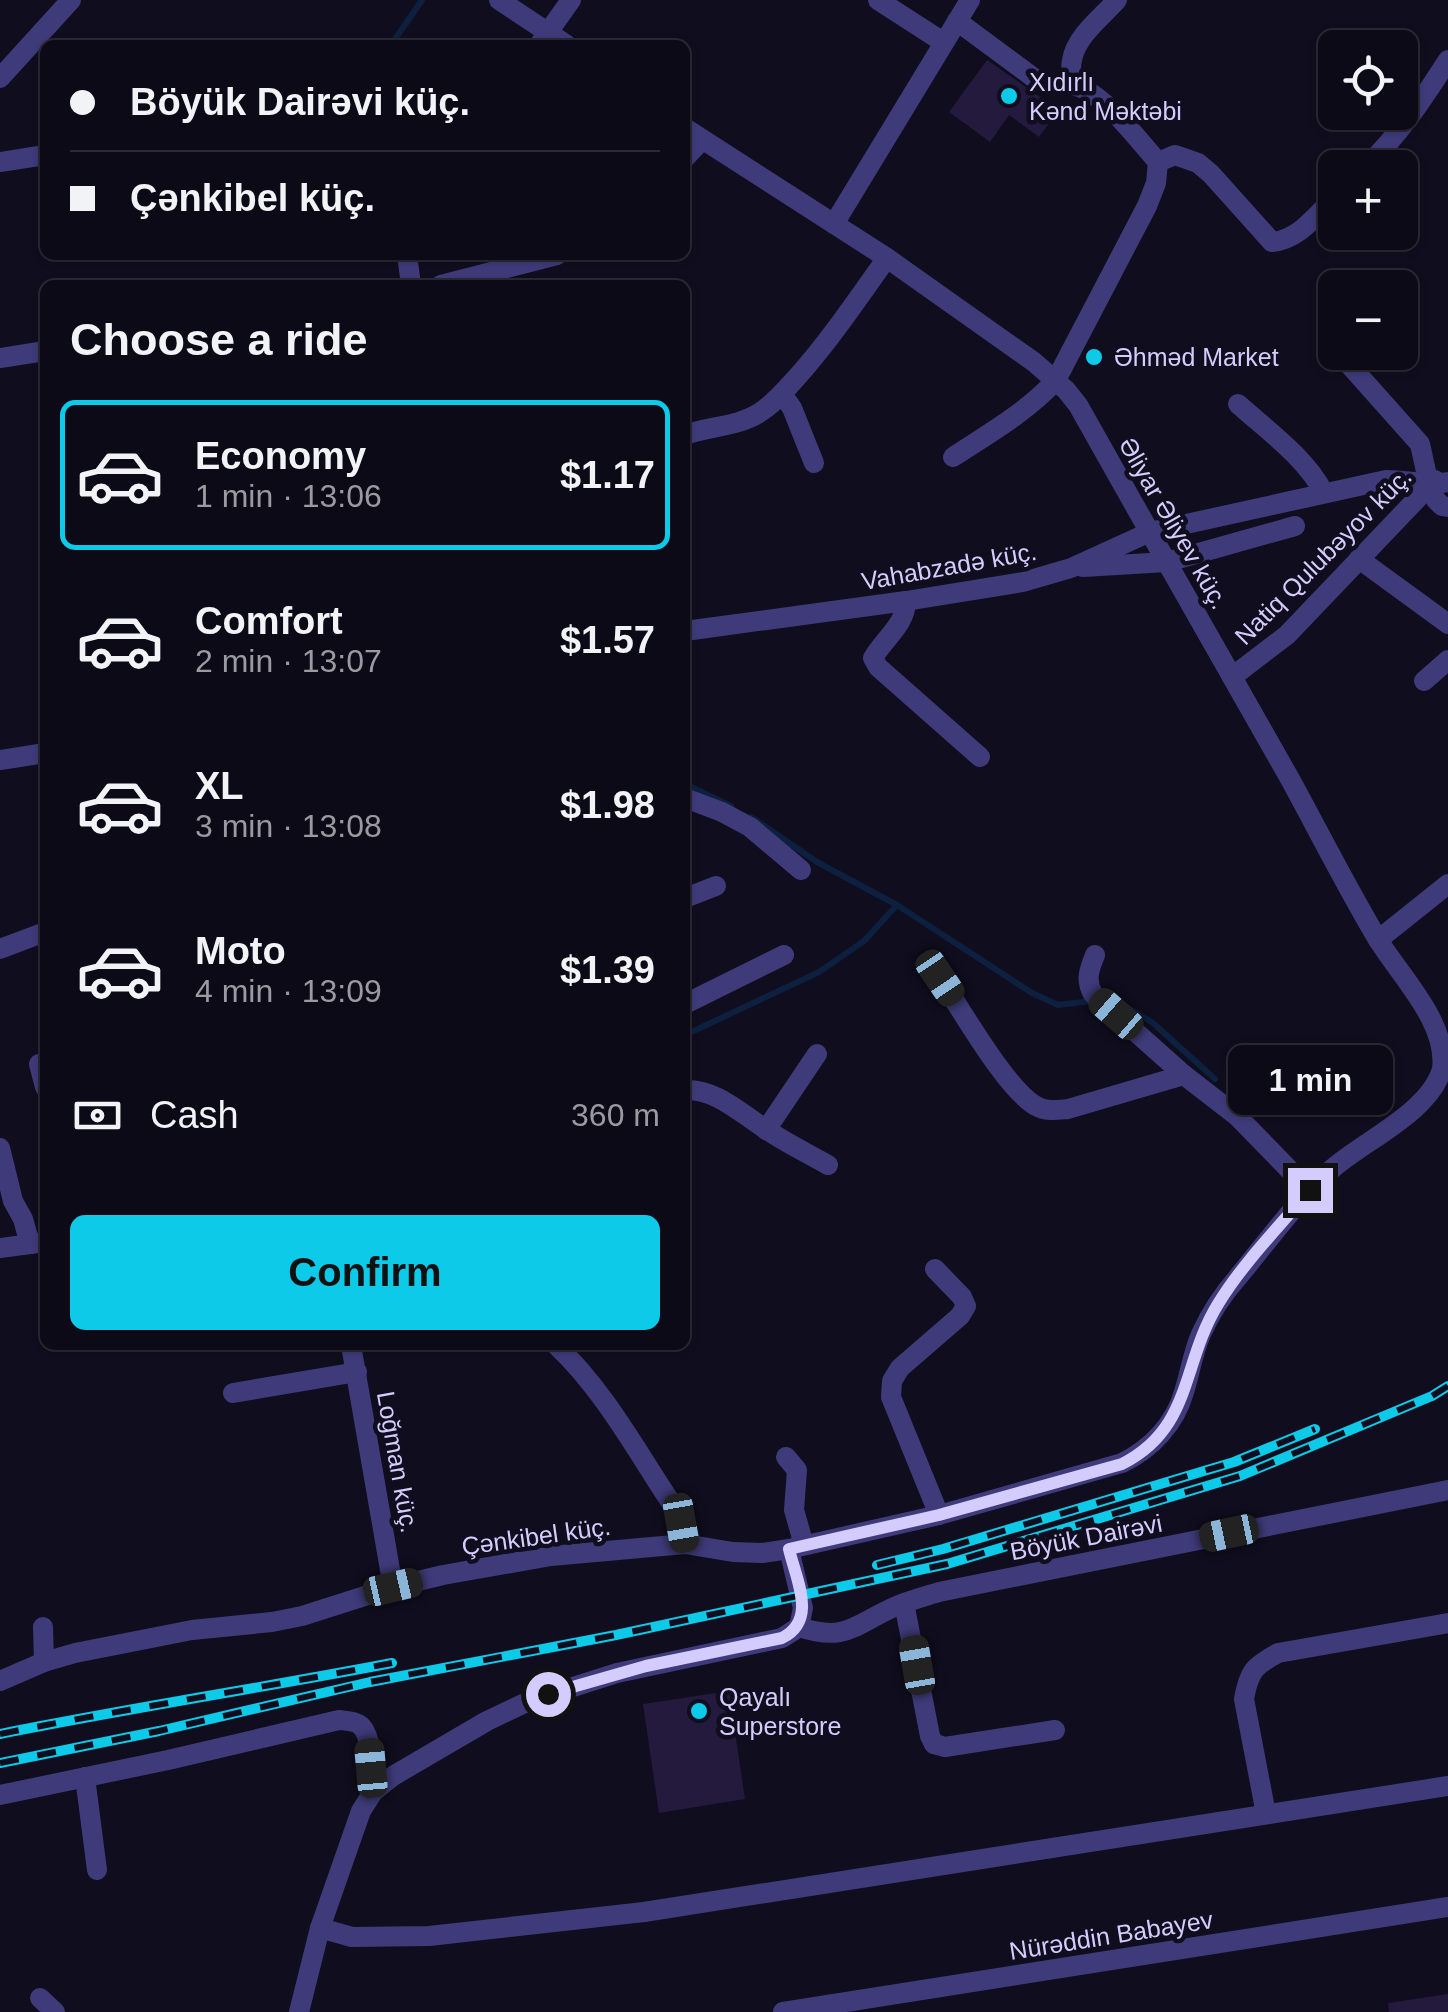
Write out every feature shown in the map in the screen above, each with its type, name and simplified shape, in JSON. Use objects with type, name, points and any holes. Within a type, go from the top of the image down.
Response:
[{"type":"street","points":[[0,78],[71,0]]},
{"type":"street","points":[[498,0],[544,39],[572,0]]},
{"type":"street","points":[[878,0],[943,42]]},
{"type":"street","points":[[834,224],[970,0]]},
{"type":"street","points":[[1072,85],[1071,61],[1082,37],[1118,0]]},
{"type":"street","points":[[953,457],[1042,396],[1056,380],[1147,206],[1156,183],[1158,162],[1083,87],[1049,84],[1034,78],[956,21]]},
{"type":"street","points":[[1382,150],[1398,134],[1448,60]]},
{"type":"street","name":"Əliyar Əliyev küç.","points":[[694,134],[887,258],[1034,362],[1078,405],[1378,940],[1431,1012],[1441,1033],[1443,1088]]},
{"type":"street","points":[[1158,162],[1175,155],[1198,162],[1272,242],[1296,235],[1318,214]]},
{"type":"street","points":[[0,162],[40,156]]},
{"type":"street","points":[[690,433],[739,423],[782,394],[820,351],[887,258]]},
{"type":"street","points":[[460,280],[538,260]]},
{"type":"street","points":[[0,358],[40,351]]},
{"type":"street","points":[[1354,370],[1420,444],[1446,509]]},
{"type":"street","points":[[782,394],[792,408],[814,463]]},
{"type":"street","points":[[1238,404],[1300,460],[1324,493]]},
{"type":"street","name":"Natiq Qulubəyov küç.","points":[[1232,677],[1286,635],[1439,484],[1448,469]]},
{"type":"street","name":"Vahabzadə küç.","points":[[690,630],[1023,582],[1072,568],[1150,532],[1386,480],[1439,484]]},
{"type":"street","points":[[1072,568],[1167,562],[1295,526]]},
{"type":"street","points":[[1360,559],[1448,624]]},
{"type":"street","points":[[906,601],[900,622],[873,658],[878,667],[980,757]]},
{"type":"street","points":[[1424,682],[1448,660]]},
{"type":"street","points":[[0,760],[40,755]]},
{"type":"street","points":[[690,800],[750,827],[801,870]]},
{"type":"street","points":[[1378,940],[1448,884]]},
{"type":"street","points":[[690,896],[716,886]]},
{"type":"street","points":[[0,949],[40,934]]},
{"type":"street","points":[[690,1002],[784,955]]},
{"type":"street","points":[[1094,955],[1088,975],[1093,994],[1237,1116],[1310,1190]]},
{"type":"street","points":[[940,978],[1001,1070],[1036,1106],[1049,1111],[1068,1109],[1184,1074]]},
{"type":"street","points":[[766,1130],[817,1054]]},
{"type":"street","name":"Çənkibel küç.","points":[[0,1682],[76,1653],[192,1630],[287,1619],[443,1575],[552,1556],[684,1544],[762,1553],[939,1515],[1122,1464],[1156,1439],[1172,1419],[1202,1333],[1218,1303],[1310,1190],[1341,1162],[1443,1088]]},
{"type":"street","points":[[690,1090],[704,1090],[723,1100],[828,1166]]},
{"type":"street","points":[[0,1148],[13,1201],[38,1243],[0,1248]]},
{"type":"street","points":[[935,1269],[966,1306],[960,1316],[900,1368],[892,1381],[891,1397],[939,1515]]},
{"type":"street","name":"Loğman küç.","points":[[352,1350],[393,1587]]},
{"type":"street","points":[[561,1350],[595,1388],[672,1504],[681,1523],[684,1544]]},
{"type":"street","points":[[233,1393],[357,1372]]},
{"type":"street","points":[[299,2012],[320,1928],[361,1811],[373,1792],[487,1721],[529,1701],[617,1673],[782,1638],[799,1627],[803,1608],[794,1510],[797,1470],[786,1456]]},
{"type":"street","name":"Böyük Dairəvi","points":[[799,1627],[816,1632],[846,1632],[939,1592],[1448,1490]]},
{"type":"street","points":[[904,1604],[934,1744],[944,1747],[1055,1730]]},
{"type":"street","points":[[1266,1814],[1244,1699],[1256,1664],[1278,1653],[1448,1623]]},
{"type":"street","points":[[43,1627],[44,1662]]},
{"type":"street","points":[[0,1796],[339,1720],[363,1727],[369,1743],[373,1792]]},
{"type":"street","points":[[86,1778],[97,1870]]},
{"type":"street","points":[[320,1928],[352,1937],[429,1936],[644,1912],[1448,1786]]},
{"type":"street","name":"Nürəddin Babayev","points":[[782,2012],[1448,1907]]},
{"type":"building","points":[[987,60],[1059,110],[1039,137],[1009,115],[990,142],[949,112]]},
{"type":"building","points":[[729,1691],[745,1799],[659,1813],[643,1704]]},
{"type":"building","points":[[1448,1994],[1448,2012],[1389,2012],[1388,2003]]},
{"type":"waterway","points":[[394,40],[422,0]]},
{"type":"waterway","points":[[690,786],[731,806]]},
{"type":"waterway","points":[[751,817],[817,862],[897,905],[1032,993],[1058,1005],[1091,1001]]},
{"type":"waterway","points":[[690,1033],[819,972],[864,941],[897,905]]},
{"type":"waterway","points":[[1109,996],[1153,1023],[1215,1079]]},
{"type":"railway","points":[[0,1763],[370,1682],[616,1635],[947,1564],[1240,1476],[1448,1386]]},
{"type":"railway","points":[[877,1565],[1234,1462],[1315,1429]]},
{"type":"railway","points":[[0,1734],[392,1663]]},
{"type":"place","name":"Xıdırlı Kənd Məktəbi","points":[[1009,96]]},
{"type":"place","name":"Əhməd Market","points":[[1094,357]]},
{"type":"place","name":"Qayalı Superstore","points":[[699,1711]]},
{"type":"route","points":[[548,1694],[617,1673],[792,1633],[799,1627],[803,1608],[789,1549],[939,1515],[1122,1464],[1136,1456],[1172,1419],[1183,1396],[1194,1353],[1218,1303],[1310,1190]]}]
